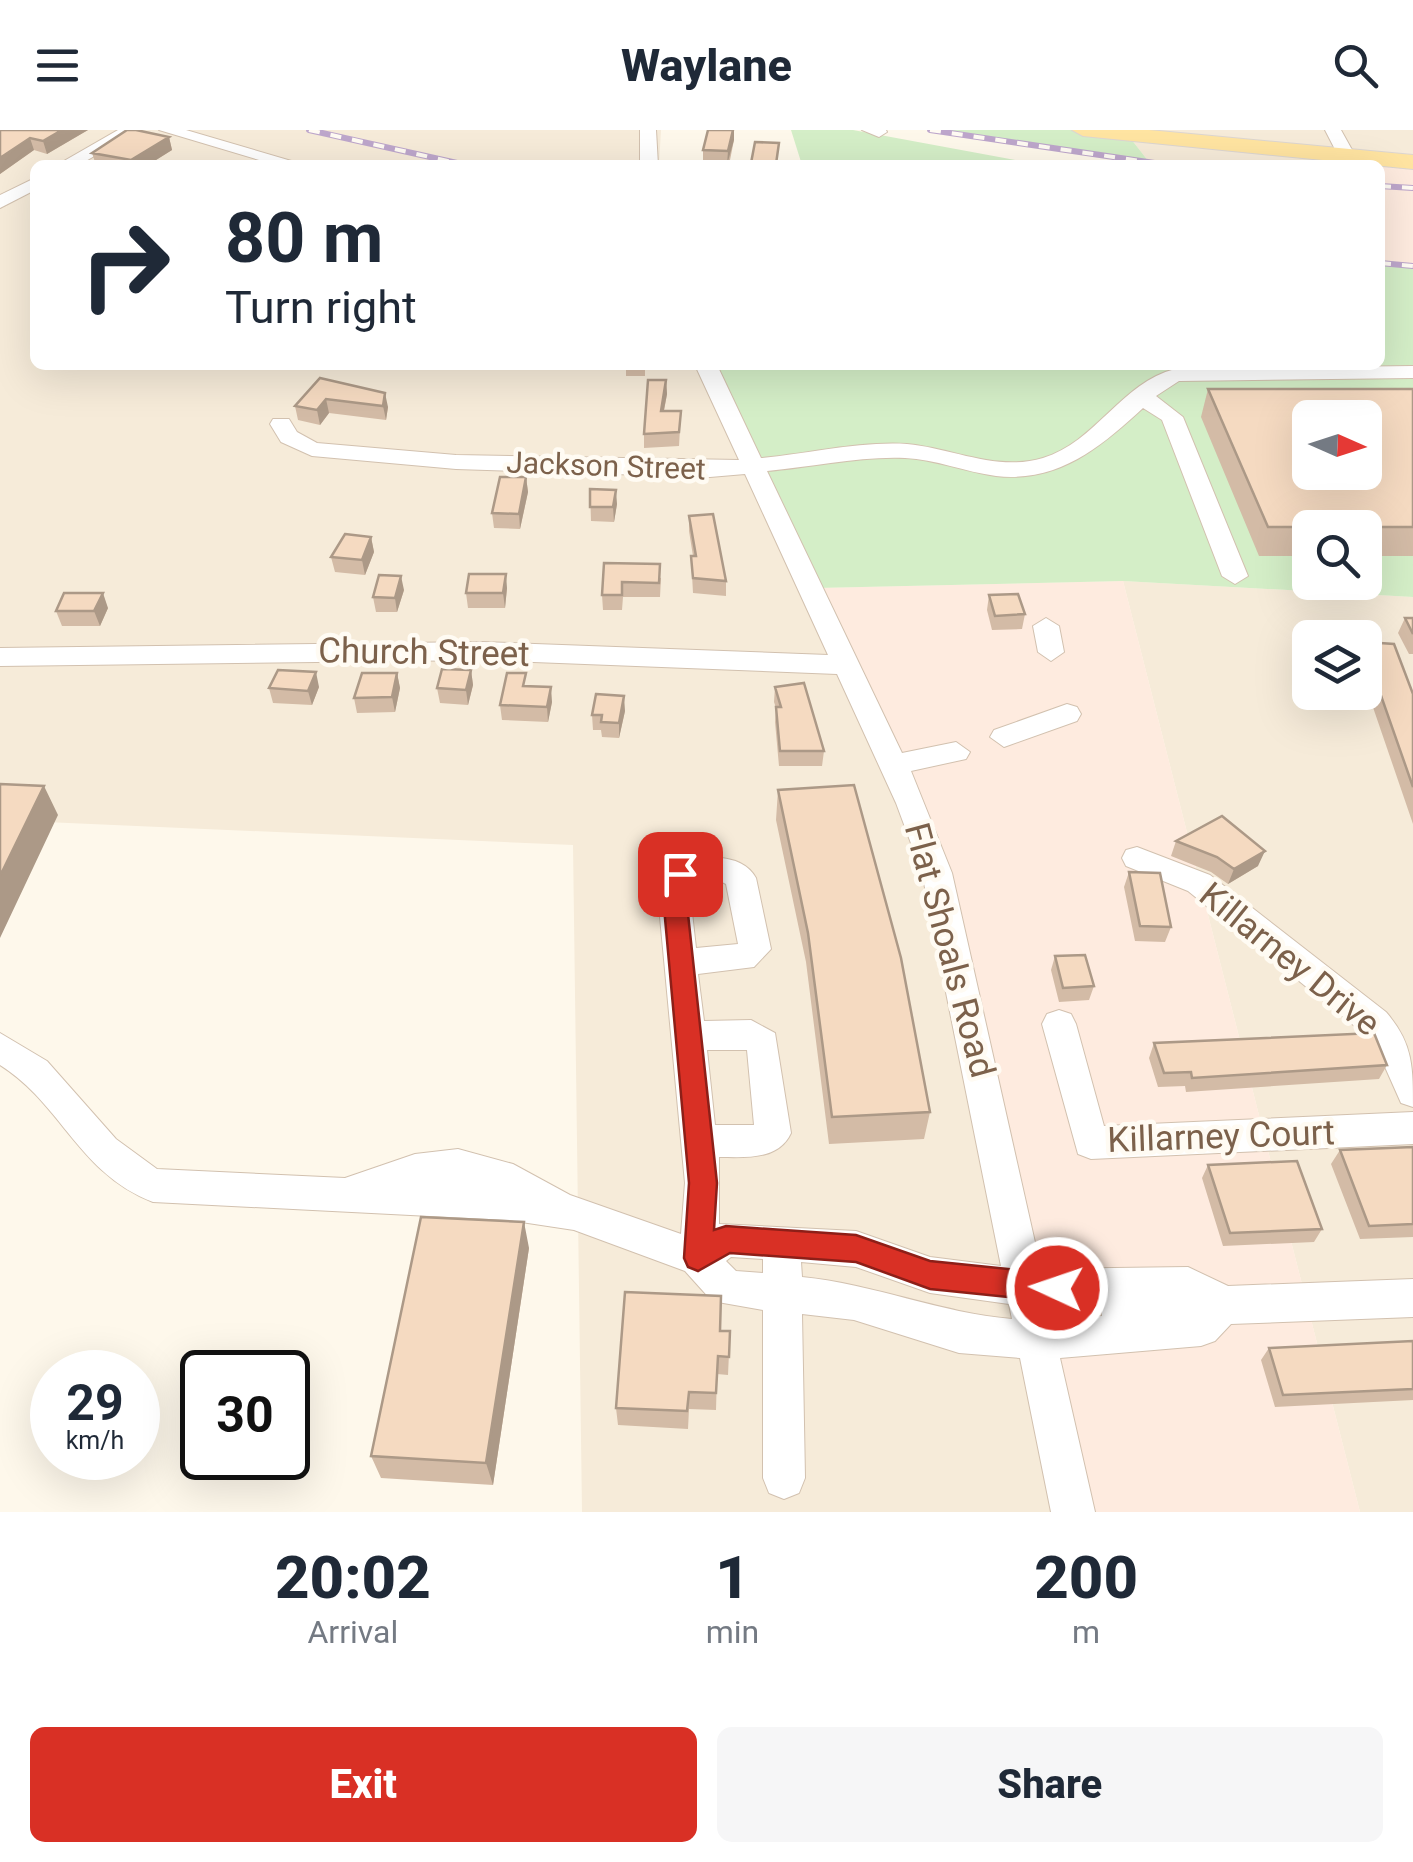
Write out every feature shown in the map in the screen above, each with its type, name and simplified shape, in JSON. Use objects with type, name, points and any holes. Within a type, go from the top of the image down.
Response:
[{"type":"main road","points":[[1083,130],[1204,136],[1380,160]]},
{"type":"main road","points":[[1385,160],[1413,162]]},
{"type":"street","points":[[75,160],[131,130]]},
{"type":"street","points":[[167,130],[278,160]]},
{"type":"street","points":[[648,130],[649,160]]},
{"type":"street","points":[[1333,130],[1347,158]]},
{"type":"street","points":[[0,203],[30,186]]},
{"type":"street","name":"Flat Shoals Road","points":[[708,370],[893,765],[937,873],[1040,1340],[1073,1512]]},
{"type":"street","name":"Jackson Street","points":[[281,424],[289,437],[312,449],[456,462],[755,468],[886,451],[998,468],[1048,464],[1086,448],[1162,381],[1192,372],[1413,372]]},
{"type":"street","points":[[1143,398],[1172,416],[1235,576]]},
{"type":"street","name":"Church Street","points":[[0,657],[482,651],[847,666]]},
{"type":"street","points":[[1004,737],[1067,714]]},
{"type":"street","points":[[893,765],[956,752]]},
{"type":"street","name":"Killarney Drive","points":[[1137,858],[1200,883],[1374,1022],[1390,1040],[1413,1092]]},
{"type":"street","points":[[681,962],[703,1183],[698,1258]]},
{"type":"street","name":"Killarney Court","points":[[1059,1024],[1091,1143],[1413,1128]]},
{"type":"street","points":[[688,1036],[751,1034],[763,1043],[773,1133],[758,1141],[699,1141]]},
{"type":"street","points":[[0,1048],[14,1054],[66,1103],[120,1167],[153,1185],[508,1203],[574,1213],[698,1258],[726,1288],[854,1300],[959,1334],[1040,1340],[1119,1310]]},
{"type":"street","points":[[698,1258],[726,1239],[856,1249],[930,1275],[1028,1288],[1202,1327],[1223,1304],[1413,1298]]},
{"type":"street","points":[[782,1243],[784,1478]]},
{"type":"shaded area","points":[[0,130],[661,130],[659,160],[30,160],[30,370],[706,370],[943,871],[1076,1512],[582,1512],[573,845],[0,820]]},
{"type":"shaded area","points":[[1124,130],[1413,130],[1413,161],[1147,160]]},
{"type":"shaded area","points":[[1385,161],[1413,161],[1413,264],[1385,261]]},
{"type":"shaded area","points":[[1123,581],[1292,590],[1292,600],[1413,597],[1413,1512],[1360,1512]]},
{"type":"shaded area","points":[[1123,581],[1360,1512],[1076,1512],[943,871],[817,588]]},
{"type":"green space","points":[[791,130],[853,130],[1016,160],[800,160]]},
{"type":"green space","points":[[941,130],[1124,130],[1147,160],[1135,160]]},
{"type":"green space","points":[[1385,261],[1413,264],[1413,597],[1382,595],[1382,510],[1292,510],[1292,590],[1123,581],[817,588],[708,370],[1385,370]]},
{"type":"building","points":[[0,130],[62,130],[43,141],[30,138],[0,158]]},
{"type":"building","points":[[127,130],[169,137],[131,160],[92,153]]},
{"type":"building","points":[[708,130],[733,130],[728,151],[703,150]]},
{"type":"building","points":[[755,142],[779,143],[777,160],[752,160]]},
{"type":"building","points":[[320,378],[385,393],[383,406],[326,399],[317,410],[295,406]]},
{"type":"building","points":[[648,380],[666,380],[661,411],[681,411],[679,432],[644,434]]},
{"type":"building","points":[[1208,389],[1413,389],[1413,527],[1382,527],[1382,510],[1292,510],[1292,527],[1268,527]]},
{"type":"building","points":[[500,477],[526,477],[519,514],[492,513]]},
{"type":"building","points":[[590,489],[616,490],[613,507],[590,507]]},
{"type":"building","points":[[713,514],[726,581],[693,578],[691,556],[696,556],[689,516]]},
{"type":"building","points":[[345,534],[371,537],[362,560],[331,557]]},
{"type":"building","points":[[604,563],[660,564],[659,583],[622,582],[622,595],[602,595]]},
{"type":"building","points":[[469,574],[506,574],[503,593],[466,593]]},
{"type":"building","points":[[379,575],[401,576],[395,598],[373,597]]},
{"type":"building","points":[[64,593],[103,593],[94,611],[56,611]]},
{"type":"building","points":[[1018,594],[1025,614],[995,616],[989,595]]},
{"type":"building","points":[[1405,618],[1413,618],[1413,634]]},
{"type":"building","points":[[1382,643],[1394,644],[1413,694],[1413,787],[1382,699]]},
{"type":"building","points":[[442,669],[471,670],[466,690],[437,688]]},
{"type":"building","points":[[278,670],[316,672],[308,691],[269,688]]},
{"type":"building","points":[[362,673],[397,673],[392,697],[354,698]]},
{"type":"building","points":[[507,673],[526,673],[523,686],[551,687],[547,707],[500,705]]},
{"type":"building","points":[[804,683],[824,751],[780,751],[776,707],[781,707],[775,687]]},
{"type":"building","points":[[596,694],[624,696],[619,723],[601,722],[602,715],[592,715]]},
{"type":"building","points":[[0,784],[44,786],[0,876]]},
{"type":"building","points":[[854,785],[901,958],[930,1112],[832,1117],[808,933],[778,790]]},
{"type":"building","points":[[1222,816],[1265,851],[1234,869],[1217,857],[1176,841]]},
{"type":"building","points":[[1129,872],[1160,873],[1171,927],[1140,926]]},
{"type":"building","points":[[1085,955],[1094,986],[1063,988],[1055,956]]},
{"type":"building","points":[[1374,1033],[1387,1065],[1192,1078],[1191,1072],[1164,1073],[1154,1043]]},
{"type":"building","points":[[1413,1147],[1413,1224],[1369,1226],[1340,1150]]},
{"type":"building","points":[[1297,1161],[1322,1229],[1230,1233],[1208,1165]]},
{"type":"building","points":[[421,1217],[524,1222],[486,1463],[371,1456]]},
{"type":"building","points":[[625,1292],[721,1296],[720,1331],[730,1331],[729,1357],[718,1356],[716,1393],[689,1392],[687,1411],[616,1408]]},
{"type":"building","points":[[1413,1341],[1413,1389],[1283,1395],[1269,1348]]},
{"type":"railway","points":[[309,130],[444,160]]},
{"type":"railway","points":[[930,130],[1134,160]]},
{"type":"railway","points":[[1385,186],[1413,188]]},
{"type":"railway","points":[[1385,263],[1413,266]]},
{"type":"route","points":[[680,874],[674,885],[703,1183],[698,1258],[726,1239],[856,1249],[930,1275],[1057,1288]]}]
